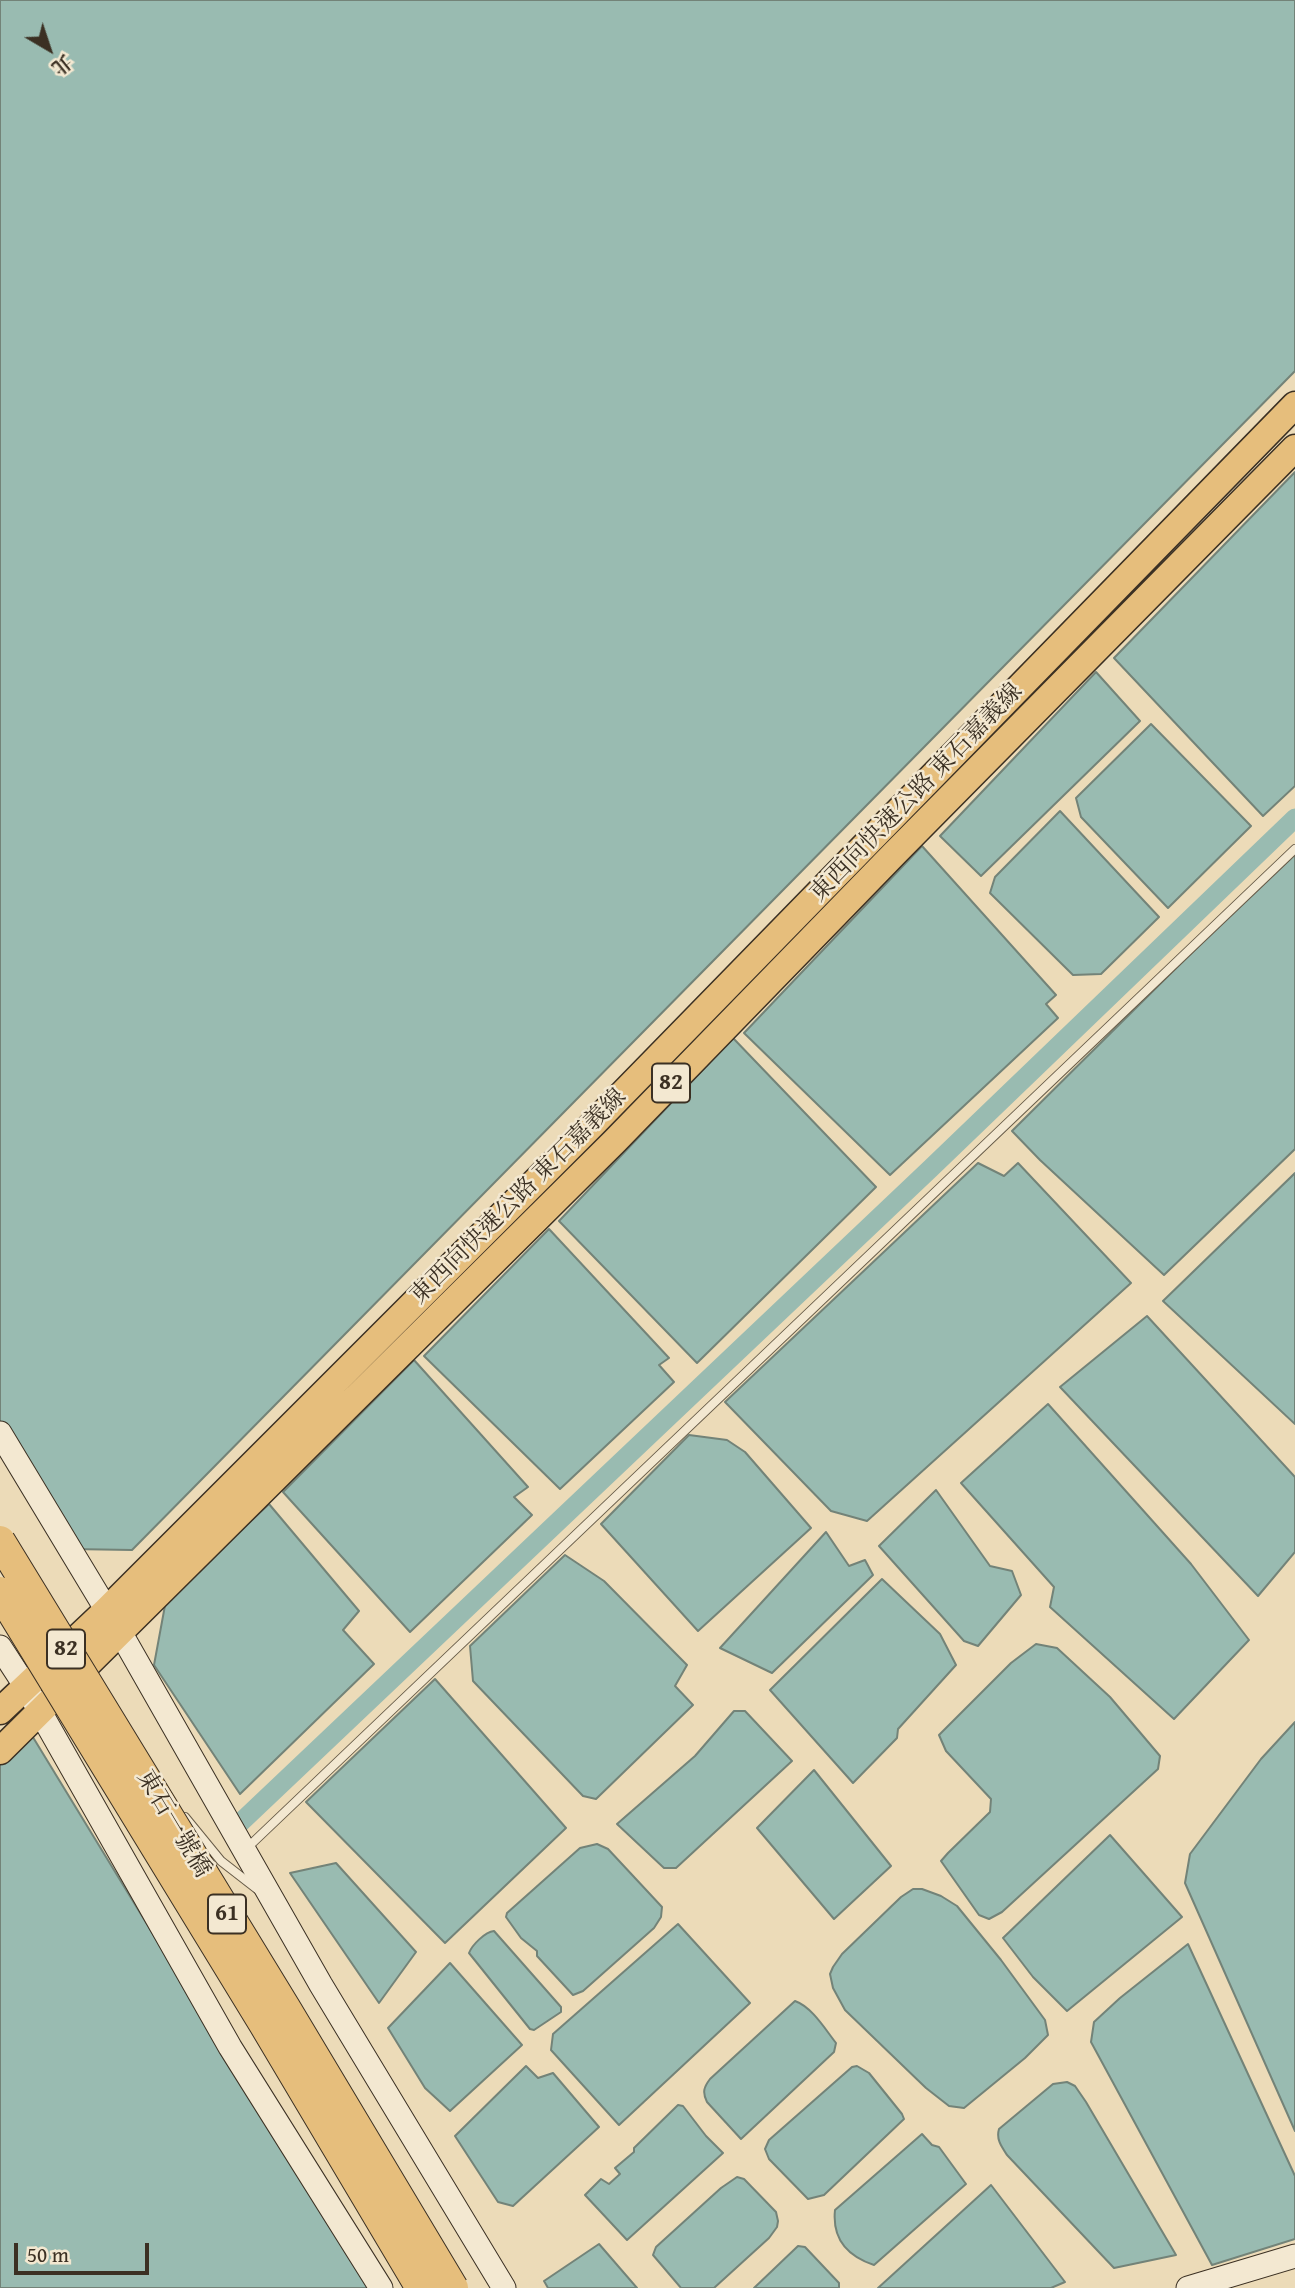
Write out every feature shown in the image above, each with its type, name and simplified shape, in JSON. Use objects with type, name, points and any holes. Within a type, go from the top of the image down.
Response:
[{"type":"highway","name":"東石一號橋","points":[[0,1541],[453,2288]]},
{"type":"highway","name":"東石一號橋","points":[[10,1600],[421,2288]]},
{"type":"main road","name":"東西向快速公路 東石嘉義線","points":[[0,1751],[78,1674],[113,1621],[583,1133],[1295,405]]},
{"type":"main road","name":"東西向快速公路 東石嘉義線","points":[[0,1712],[26,1687],[51,1655],[113,1621],[615,1142],[894,853],[1295,448]]},
{"type":"street","points":[[0,1433],[113,1621],[321,1985],[504,2288]]},
{"type":"street","points":[[0,1647],[26,1687],[230,2047],[382,2288]]},
{"type":"street","points":[[1188,2288],[1295,2256]]},
{"type":"lane","points":[[245,1851],[1295,849]]},
{"type":"lane","points":[[0,1583],[10,1600]]},
{"type":"lane","points":[[51,1655],[78,1674],[164,1793]]},
{"type":"lane","points":[[180,1812],[221,1860],[274,1902]]},
{"type":"water","points":[[0,0],[1295,0],[1295,371],[132,1550],[71,1549],[0,1436]]},
{"type":"water","points":[[1295,472],[1295,786],[1263,816],[1114,658]]},
{"type":"water","points":[[1096,672],[1140,721],[981,876],[940,836]]},
{"type":"water","points":[[1151,724],[1251,826],[1168,908],[1081,817],[1076,798]]},
{"type":"water","points":[[1060,811],[1159,917],[1101,974],[1073,975],[990,893],[995,877]]},
{"type":"water","points":[[922,846],[1056,995],[1046,1004],[1058,1018],[890,1175],[744,1033]]},
{"type":"water","points":[[1295,850],[1295,1149],[1164,1275],[1012,1131]]},
{"type":"water","points":[[733,1038],[876,1187],[697,1363],[559,1221]]},
{"type":"water","points":[[978,1163],[1004,1176],[1018,1163],[1131,1283],[867,1521],[831,1511],[725,1402]]},
{"type":"water","points":[[1295,1173],[1295,1424],[1163,1301]]},
{"type":"water","points":[[549,1229],[669,1358],[659,1365],[674,1382],[560,1489],[424,1356]]},
{"type":"water","points":[[1147,1316],[1295,1477],[1295,1552],[1258,1596],[1060,1387]]},
{"type":"water","points":[[414,1360],[528,1487],[514,1497],[532,1515],[410,1632],[283,1492]]},
{"type":"water","points":[[1048,1404],[1191,1564],[1249,1640],[1174,1719],[1050,1607],[1054,1587],[961,1483]]},
{"type":"water","points":[[689,1435],[727,1440],[745,1452],[811,1528],[698,1631],[601,1524]]},
{"type":"water","points":[[936,1490],[990,1566],[1012,1571],[1021,1595],[978,1646],[964,1641],[879,1546]]},
{"type":"water","points":[[269,1504],[359,1611],[343,1630],[374,1664],[240,1794],[154,1665],[166,1600]]},
{"type":"water","points":[[826,1532],[849,1566],[865,1560],[873,1575],[772,1673],[720,1648]]},
{"type":"water","points":[[565,1555],[604,1581],[687,1665],[675,1686],[693,1705],[596,1799],[583,1796],[473,1681],[470,1646]]},
{"type":"water","points":[[882,1579],[940,1634],[956,1665],[898,1729],[897,1738],[853,1783],[770,1690]]},
{"type":"water","points":[[1036,1644],[1057,1648],[1110,1697],[1160,1756],[1158,1769],[1002,1912],[989,1919],[979,1915],[941,1861],[990,1812],[991,1799],[946,1751],[939,1735],[1011,1663]]},
{"type":"water","points":[[435,1679],[566,1828],[445,1943],[306,1802]]},
{"type":"water","points":[[734,1711],[745,1711],[792,1761],[676,1868],[664,1868],[617,1824],[695,1756]]},
{"type":"water","points":[[1295,1722],[1295,2131],[1185,1883],[1190,1854],[1261,1759]]},
{"type":"water","points":[[31,1734],[369,2288],[0,2288],[0,1764]]},
{"type":"water","points":[[814,1770],[891,1866],[834,1919],[757,1828]]},
{"type":"water","points":[[1110,1835],[1182,1917],[1067,2011],[1033,1977],[1003,1938]]},
{"type":"water","points":[[597,1844],[608,1849],[662,1907],[661,1917],[654,1928],[583,1991],[573,1995],[537,1956],[537,1951],[521,1938],[506,1917],[507,1913],[580,1848]]},
{"type":"water","points":[[336,1863],[416,1952],[379,2003],[290,1873]]},
{"type":"water","points":[[913,1889],[922,1889],[941,1896],[957,1906],[1045,2020],[1048,2035],[1025,2058],[964,2108],[949,2106],[926,2088],[845,2010],[833,1988],[830,1974],[842,1954],[901,1897]]},
{"type":"water","points":[[678,1924],[750,2003],[619,2125],[551,2050],[553,2034]]},
{"type":"water","points":[[494,1931],[561,2007],[561,2012],[534,2030],[530,2029],[469,1953],[479,1939]]},
{"type":"water","points":[[1188,1944],[1295,2176],[1295,2239],[1212,2265],[1091,2042],[1094,2022]]},
{"type":"water","points":[[450,1963],[522,2045],[450,2111],[425,2088],[388,2028]]},
{"type":"water","points":[[795,2001],[813,2013],[823,2025],[836,2043],[834,2052],[741,2139],[707,2102],[705,2087],[710,2079]]},
{"type":"water","points":[[526,2066],[538,2078],[553,2073],[599,2127],[513,2206],[498,2202],[455,2136]]},
{"type":"water","points":[[857,2066],[869,2073],[904,2119],[824,2195],[808,2199],[769,2159],[765,2149],[769,2140],[852,2067]]},
{"type":"water","points":[[1067,2082],[1075,2086],[1086,2102],[1176,2255],[1114,2268],[1003,2149],[999,2129],[1053,2084]]},
{"type":"water","points":[[678,2105],[683,2106],[723,2153],[627,2240],[585,2195],[601,2179],[609,2184],[620,2174],[615,2168],[634,2152],[634,2148]]},
{"type":"water","points":[[922,2134],[932,2145],[939,2147],[966,2184],[874,2265],[864,2261],[849,2251],[839,2238],[835,2210]]},
{"type":"water","points":[[737,2177],[744,2179],[776,2212],[777,2227],[769,2238],[714,2288],[681,2288],[653,2255],[656,2247],[721,2188]]},
{"type":"water","points":[[991,2185],[1065,2282],[1051,2288],[878,2288]]},
{"type":"water","points":[[599,2244],[637,2288],[548,2288],[544,2281]]},
{"type":"water","points":[[798,2246],[805,2247],[839,2283],[839,2288],[754,2288]]},
{"type":"waterway","points":[[240,1823],[930,1169],[1295,818]]}]
